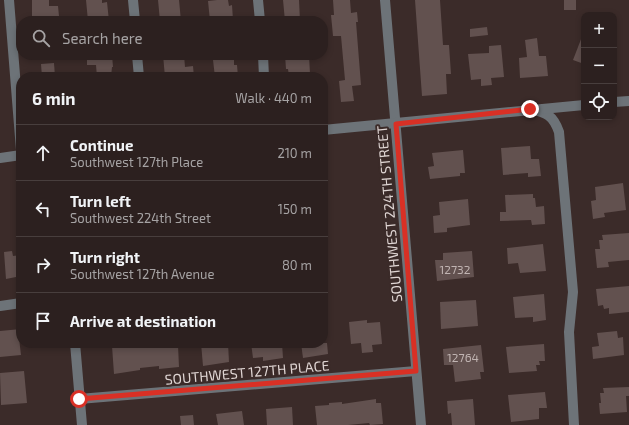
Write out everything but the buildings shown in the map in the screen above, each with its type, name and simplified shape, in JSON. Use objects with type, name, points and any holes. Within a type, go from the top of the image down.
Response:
[{"type":"street","points":[[9,0],[5,26],[16,111]]},
{"type":"street","points":[[133,0],[134,16]]},
{"type":"street","points":[[258,0],[260,16]]},
{"type":"street","name":"SOUTHWEST 224TH STREET","points":[[385,0],[421,425]]},
{"type":"street","points":[[137,60],[139,72]]},
{"type":"street","points":[[262,60],[264,72]]},
{"type":"street","points":[[617,102],[629,101]]},
{"type":"street","points":[[328,130],[581,105]]},
{"type":"street","points":[[530,109],[546,113],[555,121],[559,132],[573,292],[569,332],[574,425]]},
{"type":"street","points":[[0,158],[16,156]]},
{"type":"street","points":[[0,306],[16,304]]},
{"type":"street","points":[[75,348],[82,425]]},
{"type":"street","name":"SOUTHWEST 127TH PLACE","points":[[79,399],[416,371]]},
{"type":"route","points":[[79,399],[416,371],[396,124],[530,109]]}]
